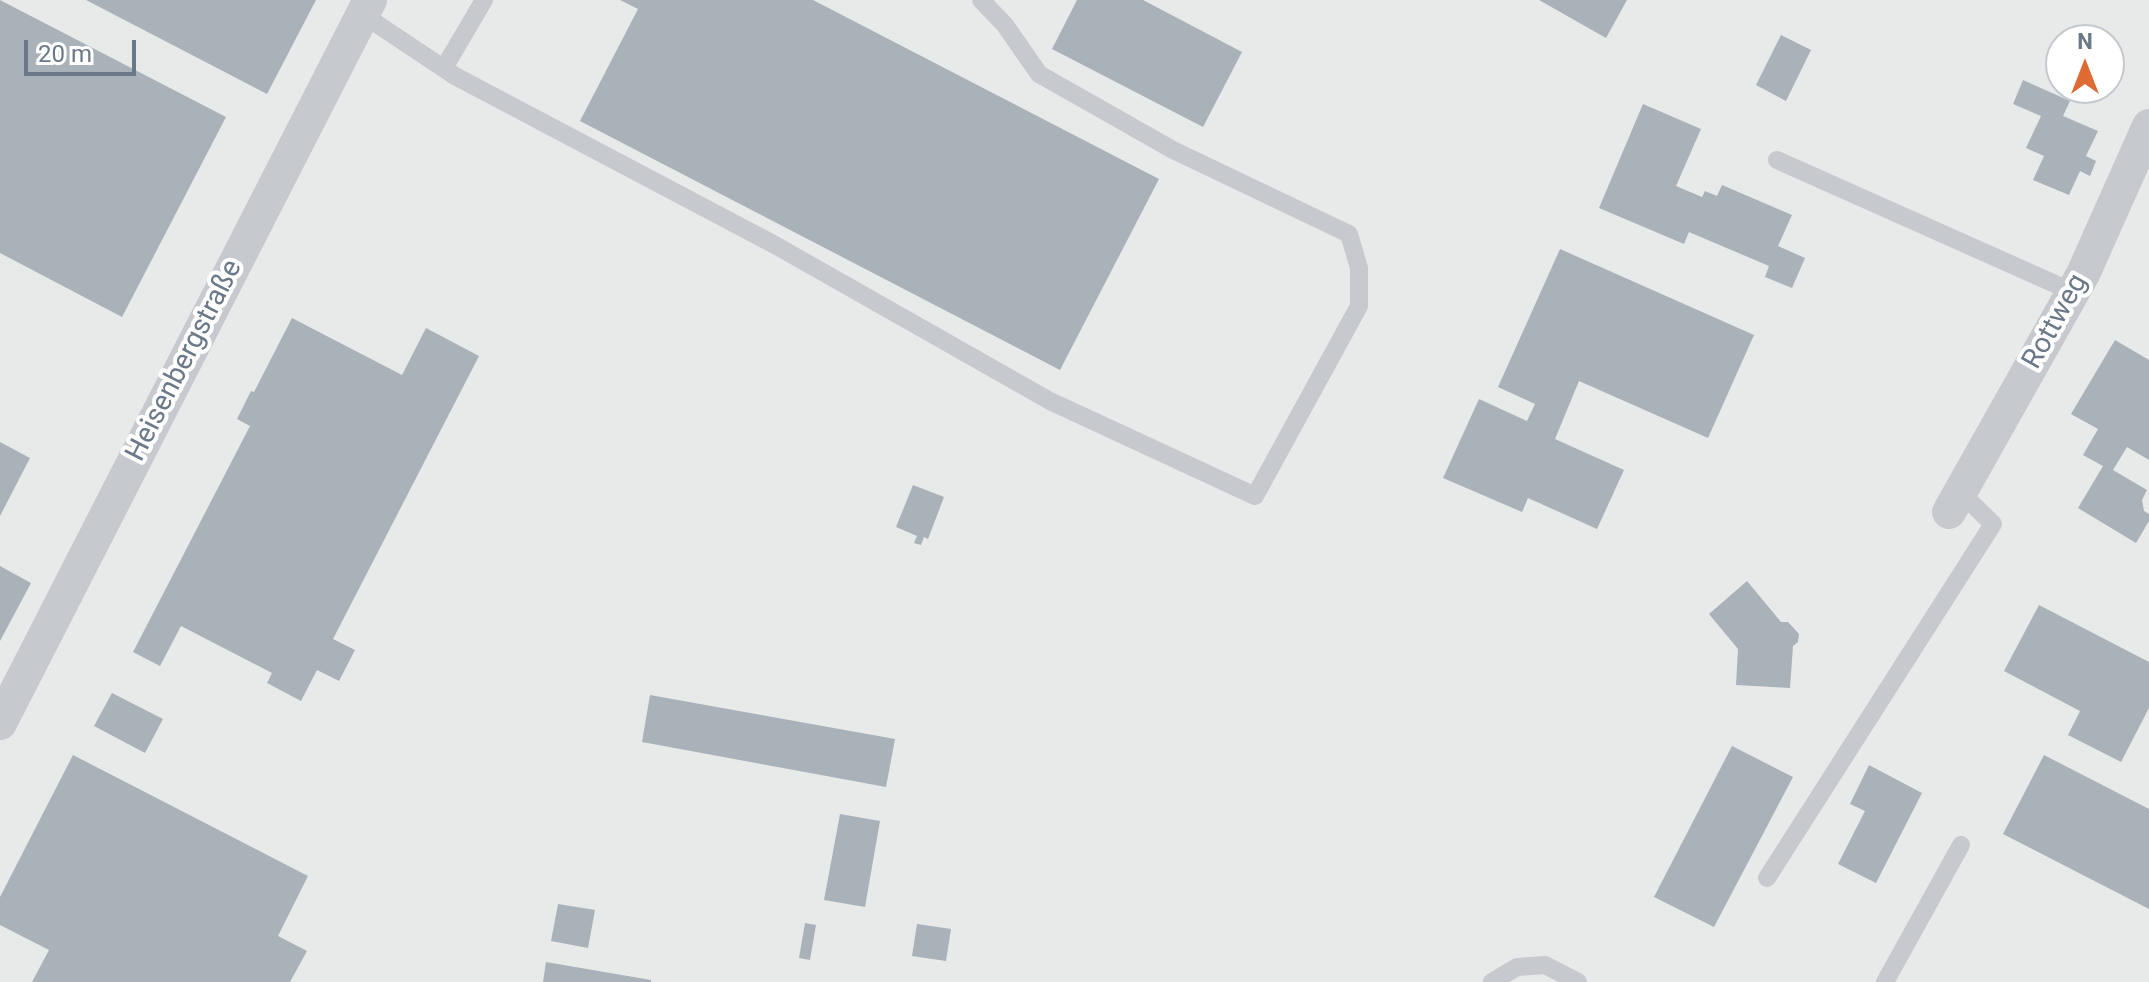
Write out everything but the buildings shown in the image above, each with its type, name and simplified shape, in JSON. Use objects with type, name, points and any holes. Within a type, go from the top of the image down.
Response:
[{"type":"street","name":"Heisenbergstraße","points":[[0,723],[366,7]]},
{"type":"street","name":"Rottweg","points":[[1954,502],[2073,292],[2149,126]]},
{"type":"lane","points":[[444,68],[484,0]]},
{"type":"lane","points":[[366,7],[444,68],[775,245],[1050,401],[1255,496],[1359,306],[1359,268],[1349,234],[1173,150],[1039,74],[1005,25],[981,0]]},
{"type":"lane","points":[[1777,160],[2073,292]]},
{"type":"lane","points":[[1767,878],[1993,524],[1954,502]]},
{"type":"lane","points":[[1885,982],[1961,845]]},
{"type":"lane","points":[[1492,982],[1517,967],[1545,965],[1578,982]]},
{"type":"shaded area","points":[[0,0],[2149,0],[2149,982],[0,982]]}]
